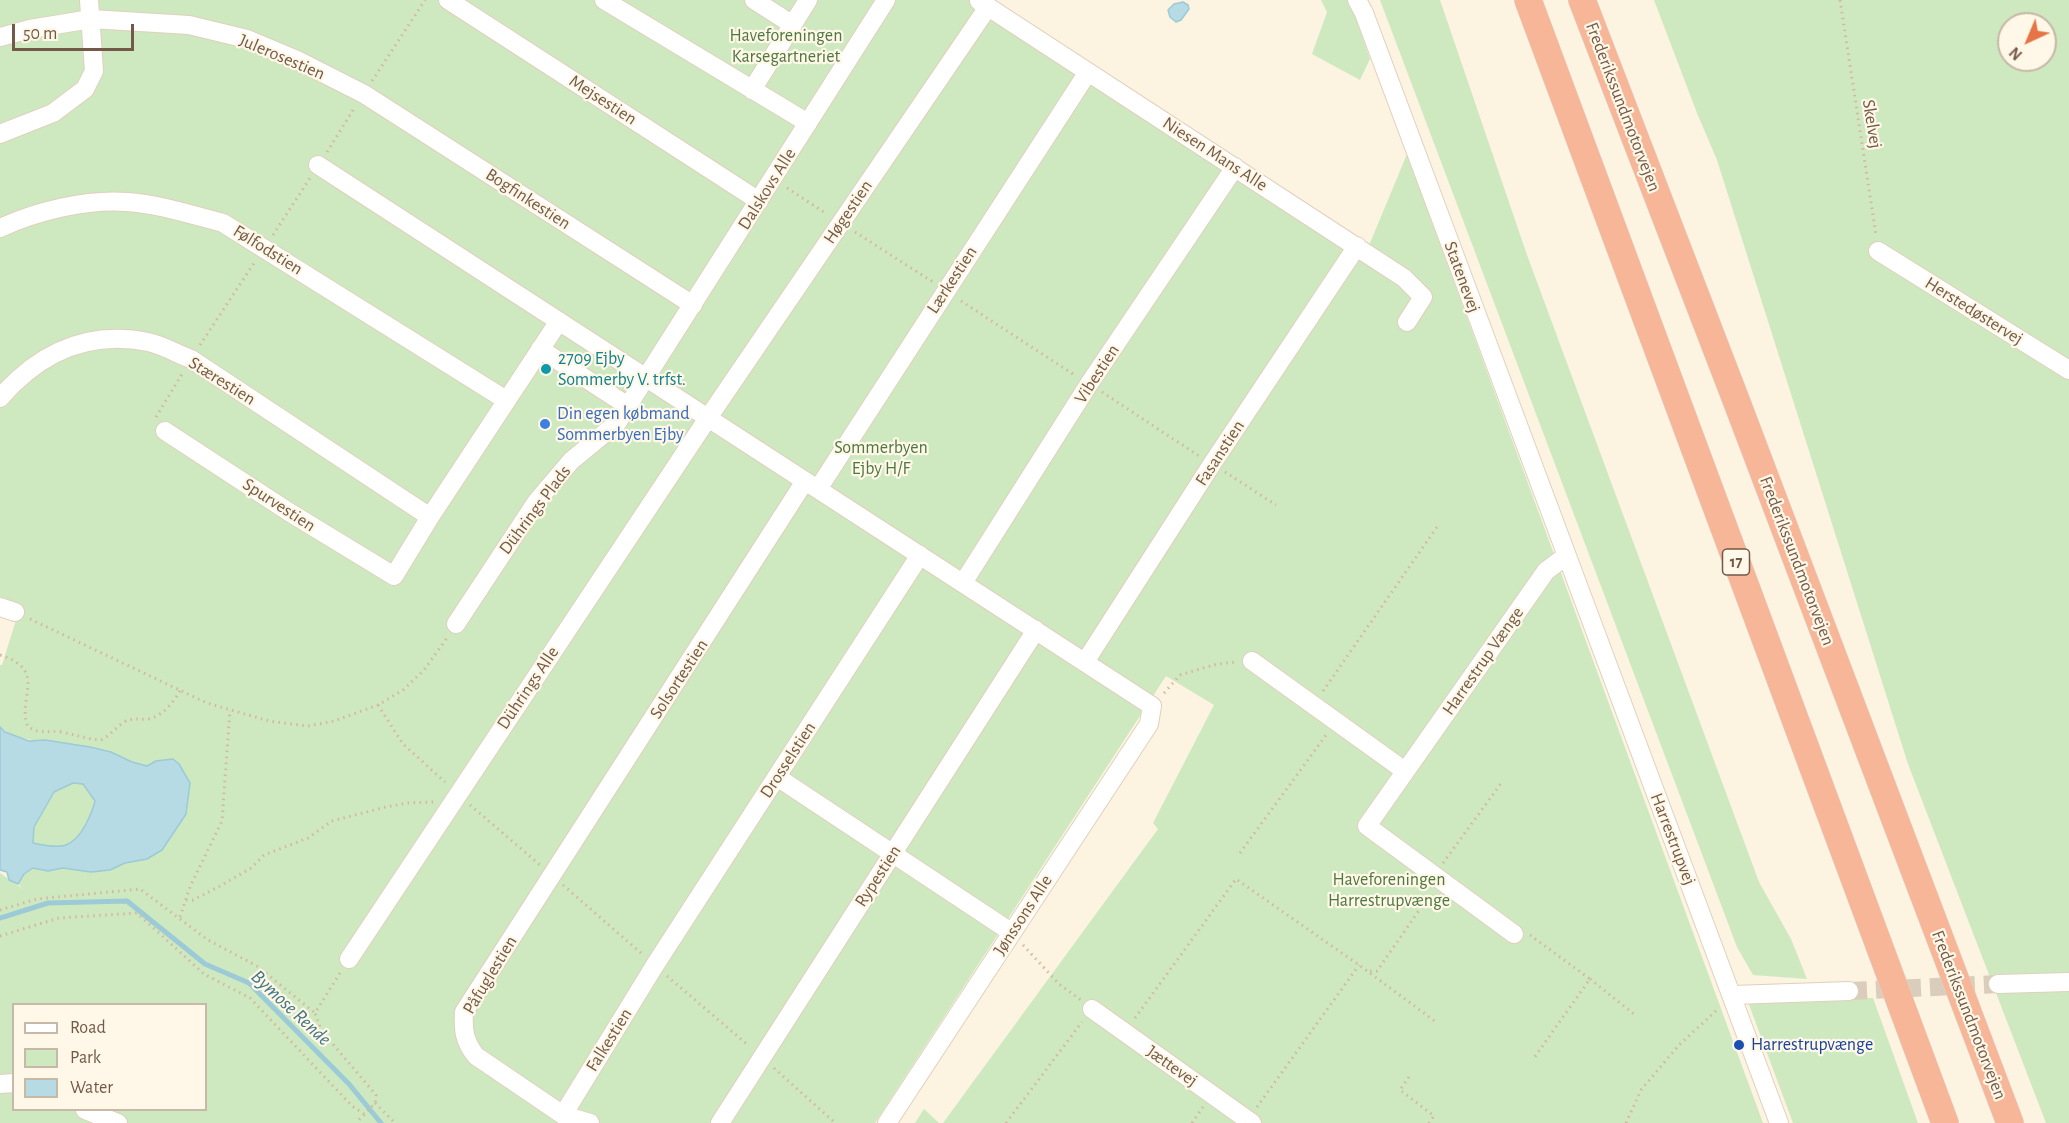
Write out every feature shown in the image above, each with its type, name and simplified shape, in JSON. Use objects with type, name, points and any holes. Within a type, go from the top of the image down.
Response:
[{"type":"highway","name":"17","points":[[1527,0],[1946,1123]]},
{"type":"highway","name":"Frederikssundmotorvejen","points":[[1582,0],[2010,1123]]},
{"type":"street","points":[[0,134],[53,113],[85,89],[94,71],[89,0]]},
{"type":"street","name":"Mejsestien","points":[[448,0],[759,201]]},
{"type":"street","points":[[604,0],[808,123]]},
{"type":"street","points":[[754,0],[793,25]]},
{"type":"street","points":[[752,90],[808,0]]},
{"type":"street","name":"Dalskovs Alle","points":[[647,378],[886,0]]},
{"type":"street","name":"Statenevej","points":[[1357,0],[1364,13],[1566,556]]},
{"type":"street","name":"Niesen Mans Alle","points":[[983,4],[1404,278],[1423,297],[1407,322]]},
{"type":"street","name":"Høgestien","points":[[708,418],[841,223],[983,4]]},
{"type":"street","name":"Julerosestien","points":[[0,37],[30,28],[91,19],[189,25],[247,39],[297,60],[363,93]]},
{"type":"street","name":"Lærkestien","points":[[812,485],[945,291],[1088,72]]},
{"type":"street","name":"Bogfinkestien","points":[[363,93],[693,305]]},
{"type":"street","points":[[318,165],[1152,706]]},
{"type":"street","name":"Vibestien","points":[[963,583],[1089,384],[1235,167]]},
{"type":"street","name":"Følfodstien","points":[[0,228],[25,217],[73,205],[126,202],[174,210],[223,223],[506,400]]},
{"type":"street","name":"Fasanstien","points":[[1085,662],[1212,464],[1357,246]]},
{"type":"street","name":"Herstedøstervej","points":[[1878,251],[2069,370]]},
{"type":"street","points":[[430,517],[559,321]]},
{"type":"street","name":"Stærestien","points":[[1,397],[28,370],[51,354],[79,344],[115,338],[150,342],[191,359],[430,517]]},
{"type":"street","points":[[540,349],[628,406]]},
{"type":"street","name":"Dührings Plads","points":[[456,624],[537,501],[571,461],[617,423],[647,378]]},
{"type":"street","name":"Dührings Alle","points":[[350,959],[708,418]]},
{"type":"street","name":"Spurvestien","points":[[165,431],[289,512],[394,576],[430,517]]},
{"type":"street","name":"Solsortestien","points":[[552,876],[812,485]]},
{"type":"street","name":"Drosselstien","points":[[655,966],[920,555]]},
{"type":"street","name":"Harrestrup Vænge","points":[[1514,934],[1367,826],[1546,571],[1566,556]]},
{"type":"street","name":"Harrestrupvej","points":[[1566,556],[1733,995],[1779,1123]]},
{"type":"street","name":"Rypestien","points":[[720,1123],[1036,630]]},
{"type":"street","points":[[1252,661],[1405,771]]},
{"type":"street","name":"Jønssons Alle","points":[[887,1123],[1149,724],[1152,706]]},
{"type":"street","points":[[777,777],[1010,934]]},
{"type":"street","name":"Påfuglestien","points":[[552,876],[464,1012],[463,1033],[467,1045],[476,1056],[563,1114],[590,1123]]},
{"type":"street","name":"Falkestien","points":[[563,1114],[655,966]]},
{"type":"street","points":[[1998,984],[2069,982]]},
{"type":"street","points":[[1733,995],[1849,991]]},
{"type":"street","name":"Jættevej","points":[[1092,1009],[1250,1122]]},
{"type":"street","points":[[88,1111],[118,1123]]},
{"type":"path","name":"Skelvej","points":[[1839,0],[1878,251]]},
{"type":"path","points":[[165,431],[154,420],[191,359],[318,165]]},
{"type":"path","points":[[773,179],[1275,505]]},
{"type":"path","points":[[1314,705],[1437,527]]},
{"type":"path","points":[[4,609],[207,703],[269,722],[308,726],[334,721],[378,705],[403,690],[424,670],[456,624]]},
{"type":"path","points":[[0,655],[18,664],[27,674],[26,722],[28,727],[44,733],[60,732],[79,738],[101,740],[125,721],[134,718],[149,719],[161,713],[173,702],[180,690]]},
{"type":"path","points":[[1152,706],[1180,675],[1217,664],[1252,661]]},
{"type":"path","points":[[378,705],[403,744],[454,799],[552,876],[835,1123]]},
{"type":"path","points":[[179,918],[199,867],[222,821],[230,710]]},
{"type":"path","points":[[1240,854],[1336,721]]},
{"type":"path","points":[[1369,972],[1377,971],[1437,877],[1502,782]]},
{"type":"path","points":[[186,900],[193,900],[220,886],[251,867],[264,855],[308,838],[332,821],[407,803],[454,799]]},
{"type":"path","points":[[1125,1032],[1236,879],[1436,1022]]},
{"type":"path","points":[[0,910],[37,899],[140,889],[208,940],[257,966],[315,1013],[321,1030],[376,1095],[375,1103],[356,1123]]},
{"type":"path","points":[[0,936],[59,918],[137,913],[204,974],[250,998],[352,1106],[364,1114]]},
{"type":"path","points":[[1514,934],[1524,931],[1635,1015]]},
{"type":"path","points":[[1006,1123],[1092,1009],[1059,984],[1024,945],[1010,934]]},
{"type":"path","points":[[315,1013],[329,987],[350,959]]},
{"type":"path","points":[[1250,1122],[1359,965]]},
{"type":"path","points":[[1534,1058],[1590,979]]},
{"type":"path","points":[[1626,1123],[1641,1090],[1679,1045],[1733,995]]},
{"type":"path","points":[[1408,1077],[1400,1090],[1434,1116],[1429,1123]]},
{"type":"path","points":[[375,1103],[395,1123]]},
{"type":"green space","name":"Sommerbyen Ejby H/F","points":[[0,0],[970,0],[1368,248],[1407,154],[1763,1123],[943,1123],[1158,829],[1153,823],[1214,705],[1166,676],[875,1123],[0,1123],[0,873],[23,889],[18,884],[24,874],[33,868],[48,871],[63,868],[91,872],[110,870],[125,863],[147,859],[162,850],[186,814],[156,761],[150,765],[143,765],[90,747],[18,737],[0,727],[0,665],[2,665],[21,604],[0,597]]},
{"type":"green space","points":[[1321,0],[1348,0],[1351,4],[1370,59],[1360,80],[1312,54],[1327,12]]},
{"type":"green space","points":[[1380,0],[1440,0],[1527,255],[1759,882],[1791,939],[1807,979],[1753,975],[1737,947]]},
{"type":"green space","points":[[1654,0],[2069,0],[2069,1123],[2046,1123],[1908,764],[1717,160]]},
{"type":"green space","points":[[74,783],[83,784],[95,801],[82,833],[73,843],[59,848],[32,843],[34,827],[54,792]]},
{"type":"green space","points":[[1873,998],[1918,1123],[1793,1123],[1748,1002]]},
{"type":"green space","points":[[924,1109],[939,1123],[915,1123]]},
{"type":"water","points":[[1183,2],[1188,5],[1189,9],[1181,20],[1176,22],[1170,17],[1168,10],[1174,4]]},
{"type":"water","points":[[0,727],[5,732],[29,741],[45,740],[90,747],[111,752],[147,766],[156,761],[173,759],[179,764],[190,783],[186,814],[162,850],[147,859],[125,863],[110,870],[91,872],[63,868],[48,871],[33,868],[24,874],[18,884],[9,880],[7,872],[0,870]],"holes":[[[73,783],[83,784],[95,801],[86,824],[76,839],[64,846],[33,843],[34,827],[54,792]]]},
{"type":"waterway","name":"Bymose Rende","points":[[0,918],[48,903],[127,901],[205,964],[249,983],[349,1084],[381,1123]]},
{"type":"tunnel","points":[[1849,991],[1998,984]]},
{"type":"place","name":"2709 Ejby Sommerby V. trfst.","points":[[546,369]]},
{"type":"place","name":"Din egen købmand Sommerbyen Ejby","points":[[545,424]]},
{"type":"place","name":"Harrestrupvænge","points":[[1739,1045]]},
{"type":"park label","name":"Haveforeningen Karsegartneriet","points":[[786,46]]},
{"type":"park label","name":"Haveforeningen Harrestrupvænge","points":[[1389,890]]}]
